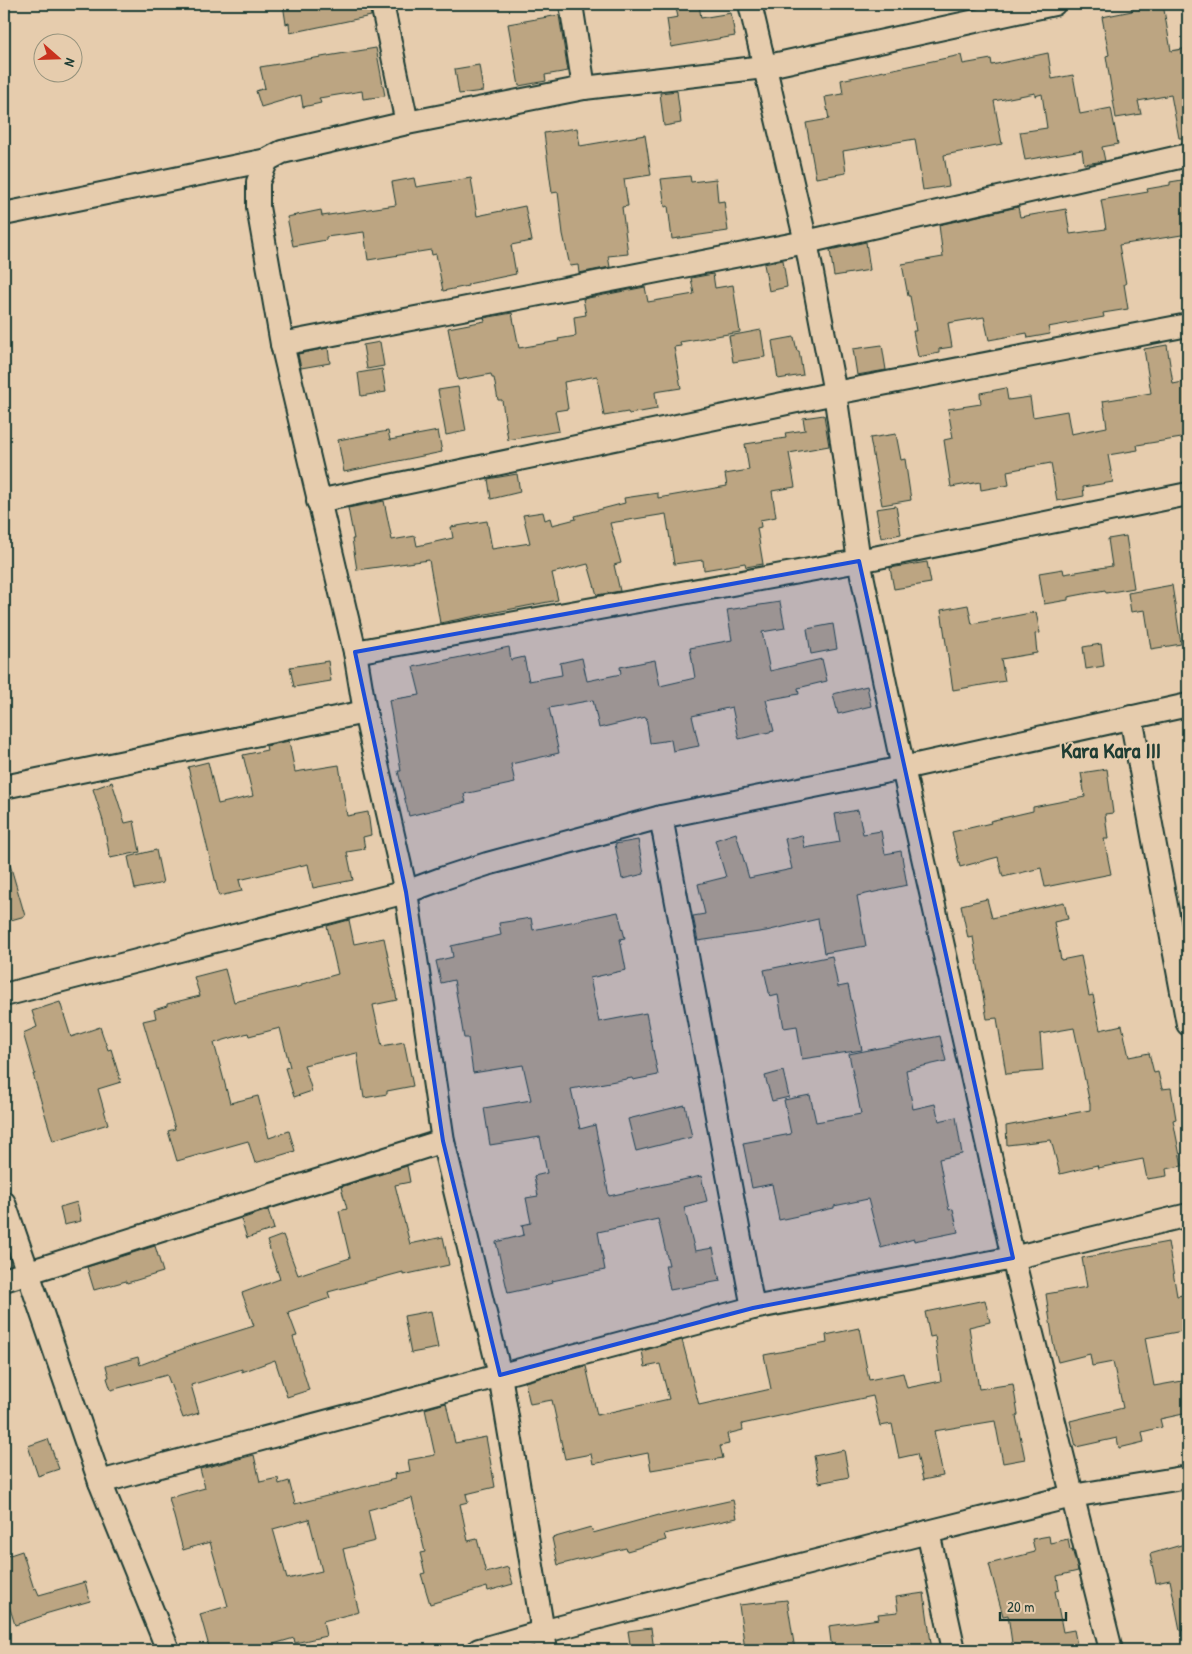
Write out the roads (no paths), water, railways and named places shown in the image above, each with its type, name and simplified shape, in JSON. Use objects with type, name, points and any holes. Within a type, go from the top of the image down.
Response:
[{"type":"street","points":[[382,4],[408,123]]},
{"type":"street","points":[[571,4],[584,88]]},
{"type":"street","points":[[750,4],[806,242],[835,393],[858,561],[1013,1258],[1111,1650]]},
{"type":"street","points":[[4,214],[267,160],[282,152],[408,123],[584,88],[764,66],[1054,4]]},
{"type":"street","points":[[282,344],[806,242],[1188,155]]},
{"type":"street","points":[[267,160],[258,182],[258,207],[282,344],[355,652],[366,712],[406,892],[443,1141],[500,1376],[544,1641]]},
{"type":"street","points":[[318,501],[835,393],[1188,325]]},
{"type":"street","points":[[355,652],[858,561],[1188,494]]},
{"type":"street","points":[[4,995],[406,892],[487,864],[661,817],[904,768],[1188,705]]},
{"type":"street","points":[[4,787],[366,712]]},
{"type":"street","points":[[1131,717],[1188,1024]]},
{"type":"street","points":[[661,817],[753,1308]]},
{"type":"street","points":[[4,1280],[443,1141]]},
{"type":"street","points":[[4,1203],[100,1482],[168,1650]]},
{"type":"street","points":[[100,1482],[753,1308],[1013,1258],[1188,1215]]},
{"type":"street","points":[[479,1650],[544,1641],[928,1532],[1072,1496],[1188,1477]]},
{"type":"street","points":[[928,1532],[954,1650]]},
{"type":"district","name":"Kara Kara III","points":[[1111,750]]}]
